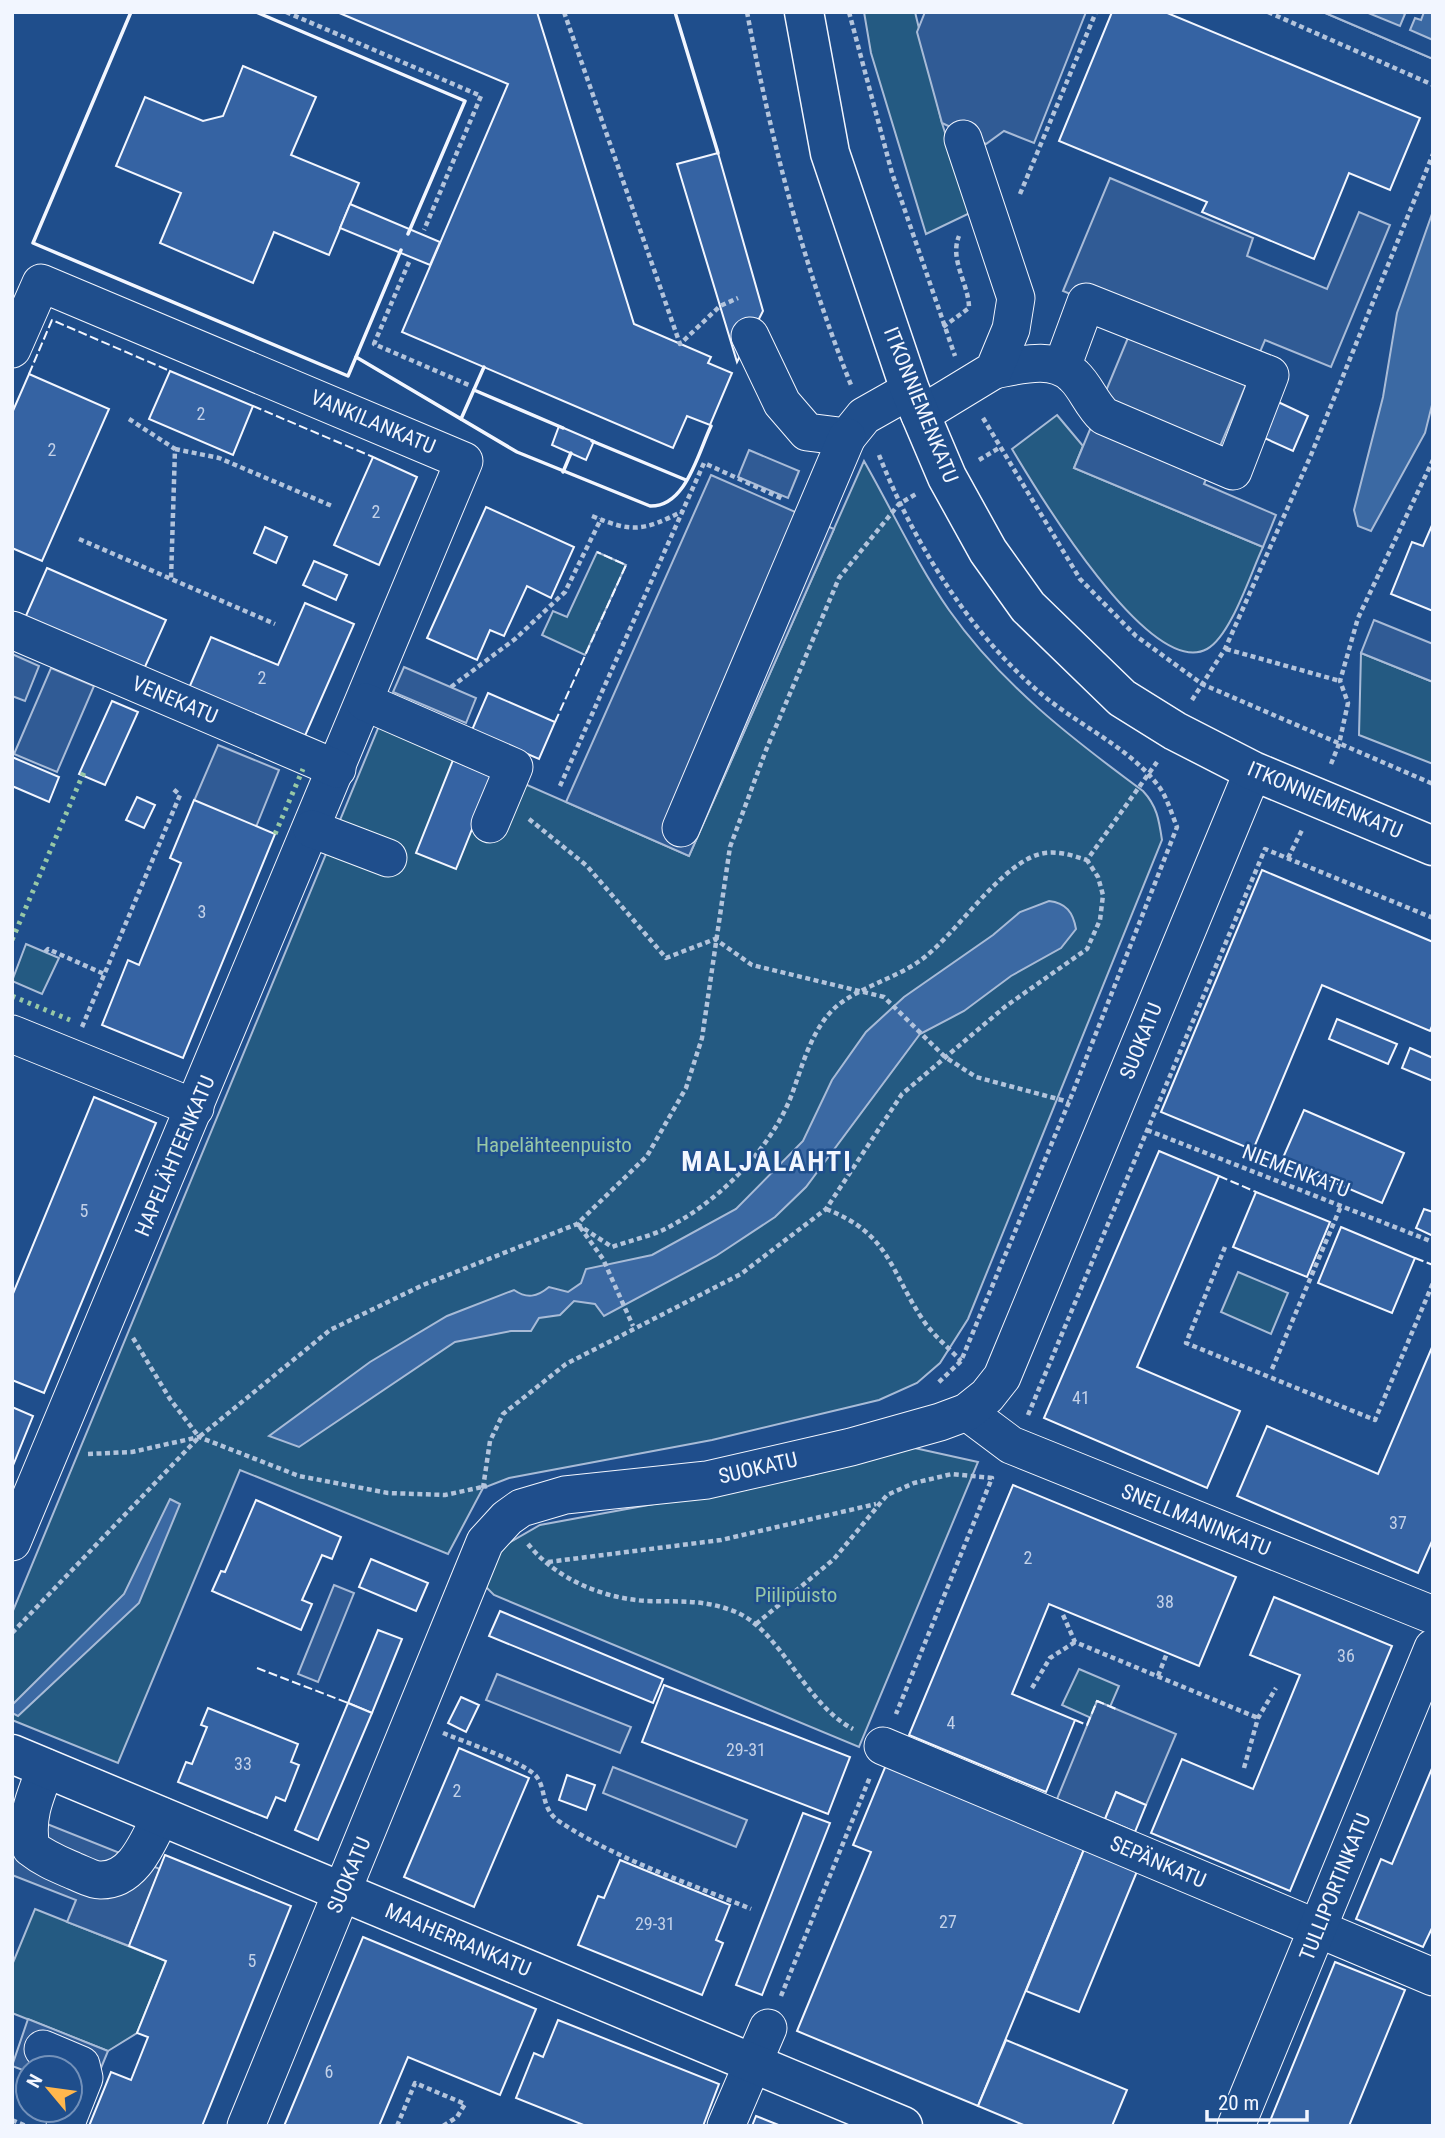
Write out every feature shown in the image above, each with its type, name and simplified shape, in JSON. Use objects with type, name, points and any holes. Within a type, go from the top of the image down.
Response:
[{"type":"main road","name":"ITKONNIEMENKATU","points":[[804,12],[830,153],[915,402],[947,477],[988,551],[1028,607],[1122,698],[1175,731],[1253,771],[1433,846]]},
{"type":"main road","name":"MAAHERRANKATU","points":[[29,1761],[903,2126]]},
{"type":"street","points":[[963,139],[987,219],[1016,298],[1012,329],[981,379]]},
{"type":"street","name":"VANKILANKATU","points":[[12,349],[41,282],[464,461],[337,769]]},
{"type":"street","points":[[681,828],[847,437],[864,416],[915,402],[1023,364],[1062,367],[1076,377],[1093,406],[1104,416],[1233,471],[1270,375],[1086,302],[1062,367]]},
{"type":"street","points":[[750,336],[792,418],[807,432],[847,437]]},
{"type":"street","name":"VENEKATU","points":[[12,630],[337,769]]},
{"type":"street","points":[[365,702],[514,767],[495,813]]},
{"type":"street","name":"HAPELÄHTEENKATU","points":[[12,1542],[337,769]]},
{"type":"street","name":"SUOKATU","points":[[246,2126],[485,1542],[507,1518],[521,1508],[565,1495],[707,1480],[851,1447],[967,1412],[987,1396],[1002,1377],[1253,771]]},
{"type":"street","points":[[312,829],[388,859]]},
{"type":"street","points":[[12,1034],[195,1108]]},
{"type":"street","name":"SNELLMANINKATU","points":[[967,1412],[1011,1445],[1433,1615]]},
{"type":"street","name":"TULLIPORTINKATU","points":[[1236,2126],[1433,1648]]},
{"type":"street","name":"SEPÄNKATU","points":[[883,1746],[1433,1977]]},
{"type":"street","points":[[29,1761],[30,1810],[27,1830],[31,1848],[46,1860],[99,1880],[116,1878],[129,1870],[140,1856],[161,1816]]},
{"type":"street","points":[[726,2126],[768,2028]]},
{"type":"street","points":[[43,2049],[81,2064],[83,2071],[84,2078],[65,2126]]},
{"type":"path","points":[[286,12],[481,96],[424,230]]},
{"type":"path","points":[[564,12],[680,344],[720,306],[738,298]]},
{"type":"path","points":[[849,12],[892,173],[943,327],[981,379],[999,448],[1080,579],[1136,636],[1202,684],[1433,784]]},
{"type":"path","points":[[943,327],[969,308],[967,289],[955,254],[958,236],[1006,210],[1022,191],[1096,12]]},
{"type":"path","points":[[1268,12],[1433,85]]},
{"type":"path","points":[[1202,684],[1225,649],[1311,455],[1433,154]]},
{"type":"path","points":[[409,262],[374,344],[471,386]]},
{"type":"path","points":[[129,419],[175,449],[219,458],[332,506]]},
{"type":"path","points":[[171,579],[175,449]]},
{"type":"path","points":[[1339,744],[1348,702],[1340,681],[1358,618],[1433,460]]},
{"type":"path","points":[[560,786],[704,464],[814,513]]},
{"type":"path","points":[[12,1633],[199,1437],[330,1330],[423,1284],[577,1224],[647,1156],[686,1088],[702,1038],[730,847],[771,737],[839,578],[899,504]]},
{"type":"path","points":[[592,516],[635,530],[655,525],[682,511]]},
{"type":"path","points":[[451,687],[515,639],[565,592],[600,519]]},
{"type":"path","points":[[79,539],[275,624]]},
{"type":"path","points":[[1225,649],[1340,681]]},
{"type":"path","points":[[1087,860],[1149,776]]},
{"type":"path","points":[[80,1031],[180,794],[172,788]]},
{"type":"path","points":[[495,813],[539,824],[587,866],[666,958],[715,939]]},
{"type":"path","points":[[826,1209],[849,1218],[869,1232],[899,1275],[924,1321],[961,1361],[1069,1102],[1177,827]]},
{"type":"path","points":[[1028,1415],[1265,849],[1433,918]]},
{"type":"path","points":[[577,1224],[612,1247],[662,1230],[708,1202],[745,1166],[779,1122],[801,1062],[838,1006],[919,962],[956,930],[989,891],[1027,859],[1046,853],[1068,854],[1087,860],[1098,877],[1103,895],[1100,920],[1087,949],[1006,1006],[902,1094],[826,1209],[741,1274],[633,1326],[566,1364],[503,1414],[490,1441],[483,1488],[547,1563],[560,1574],[625,1599],[684,1599],[740,1614],[756,1624],[828,1710],[845,1725],[883,1746]]},
{"type":"path","points":[[715,939],[752,965],[782,975],[884,997],[945,1057],[976,1077],[1069,1102]]},
{"type":"path","points":[[45,952],[48,949],[104,974]]},
{"type":"path","name":"NIEMENKATU","points":[[1147,1130],[1433,1242]]},
{"type":"path","points":[[1272,1369],[1341,1206]]},
{"type":"path","points":[[577,1224],[603,1259],[633,1326]]},
{"type":"path","points":[[1225,1247],[1186,1343],[1375,1420],[1433,1283]]},
{"type":"path","points":[[130,1333],[170,1399],[199,1437],[299,1476],[388,1493],[445,1495]]},
{"type":"path","points":[[84,1454],[132,1452],[199,1437]]},
{"type":"path","points":[[756,1624],[834,1559],[877,1504],[899,1489],[932,1479],[970,1474],[992,1478]]},
{"type":"path","points":[[547,1563],[721,1540],[833,1517],[877,1504]]},
{"type":"path","points":[[1063,1615],[1075,1642],[1258,1718]]},
{"type":"path","points":[[1032,1688],[1050,1658],[1075,1642]]},
{"type":"path","points":[[1158,1676],[1167,1653]]},
{"type":"path","points":[[1244,1768],[1258,1718],[1276,1688]]},
{"type":"path","points":[[438,1731],[525,1768],[537,1777],[546,1808],[556,1820],[593,1842],[751,1909]]},
{"type":"path","points":[[397,2126],[415,2083],[465,2104],[457,2117],[443,2126]]},
{"type":"path","points":[[12,2120],[26,2126]]},
{"type":"green space","points":[[864,12],[915,12],[942,123],[970,213],[926,234],[871,53]]},
{"type":"green space","points":[[1057,415],[1083,446],[1074,468],[1263,547],[1232,618],[1216,642],[1207,649],[1183,651],[1156,637],[1127,610],[1098,576],[1045,502],[1012,449]]},
{"type":"green space","name":"Hapelähteenpuisto","points":[[864,461],[926,574],[969,637],[1038,708],[1143,791],[1157,814],[1162,840],[968,1319],[940,1363],[917,1383],[879,1400],[712,1440],[509,1478],[483,1488],[448,1554],[240,1470],[118,1763],[12,1720],[12,1613],[381,721],[689,856]]},
{"type":"green space","points":[[597,552],[626,565],[585,655],[542,635],[553,611],[567,617]]},
{"type":"green space","points":[[1361,653],[1433,682],[1433,764],[1359,735]]},
{"type":"green space","points":[[26,944],[59,958],[42,994],[12,981]]},
{"type":"green space","points":[[1238,1272],[1288,1293],[1271,1334],[1221,1312]]},
{"type":"green space","name":"Piilipuisto","points":[[910,1447],[978,1462],[859,1747],[494,1595],[486,1587],[500,1548],[540,1525],[812,1475]]},
{"type":"green space","points":[[1079,1669],[1119,1686],[1110,1707],[1097,1701],[1091,1718],[1062,1705]]},
{"type":"green space","points":[[35,1909],[166,1961],[137,2033],[108,2051],[12,2013],[12,1965]]},
{"type":"shaded area","points":[[925,12],[1086,12],[1034,143],[1004,131],[986,144],[942,123],[917,32]]},
{"type":"shaded area","points":[[1323,12],[1433,12],[1433,59]]},
{"type":"shaded area","points":[[1110,178],[1253,238],[1247,256],[1327,289],[1359,212],[1390,225],[1331,367],[1265,340],[1204,484],[1276,515],[1263,547],[1074,468],[1135,321],[1063,291]]},
{"type":"shaded area","points":[[1433,211],[1433,401],[1425,433],[1371,531],[1358,526],[1354,510],[1383,397],[1397,313]]},
{"type":"shaded area","points":[[749,450],[799,471],[788,498],[738,477]]},
{"type":"shaded area","points":[[711,475],[834,529],[689,856],[566,802]]},
{"type":"shaded area","points":[[1374,620],[1433,644],[1433,682],[1361,653]]},
{"type":"shaded area","points":[[12,654],[39,666],[25,701],[12,696]]},
{"type":"shaded area","points":[[404,667],[476,698],[466,723],[393,692]]},
{"type":"shaded area","points":[[51,668],[94,686],[57,772],[14,754]]},
{"type":"shaded area","points":[[218,745],[279,770],[256,827],[194,801]]},
{"type":"shaded area","points":[[1049,901],[1064,906],[1075,923],[1076,929],[1061,948],[1011,976],[964,1011],[920,1034],[806,1187],[775,1217],[716,1256],[604,1316],[595,1304],[574,1301],[560,1315],[539,1318],[531,1331],[511,1331],[455,1342],[299,1447],[269,1436],[370,1362],[447,1316],[514,1290],[528,1296],[536,1295],[549,1287],[568,1292],[581,1283],[586,1269],[652,1255],[736,1209],[803,1141],[832,1080],[866,1032],[904,997],[993,935],[1020,912]]},
{"type":"shaded area","points":[[170,1499],[180,1504],[139,1603],[18,1716],[12,1713],[12,1705],[124,1594]]},
{"type":"shaded area","points":[[334,1585],[354,1593],[318,1682],[298,1674]]},
{"type":"shaded area","points":[[497,1674],[631,1727],[620,1753],[486,1700]]},
{"type":"shaded area","points":[[1097,1701],[1176,1734],[1146,1805],[1116,1792],[1105,1819],[1057,1799]]},
{"type":"shaded area","points":[[613,1767],[747,1820],[736,1847],[603,1793]]},
{"type":"shaded area","points":[[12,1810],[160,1869],[129,1946],[67,1922],[76,1900],[12,1875]]},
{"type":"shaded area","points":[[28,2019],[108,2051],[89,2097],[84,2089],[84,2054],[16,2054]]},
{"type":"pier","points":[[1323,12],[1366,12],[1400,26],[1405,14],[1401,12],[1424,12],[1421,20],[1415,18],[1410,30],[1433,40],[1433,59]]},
{"type":"building","points":[[337,12],[537,12],[634,324],[711,357],[708,363],[732,373],[710,425],[687,416],[673,448],[402,332],[508,84]]},
{"type":"building","points":[[1112,12],[1165,12],[1420,118],[1390,190],[1349,173],[1314,259],[1202,212],[1207,202],[1059,141]]},
{"type":"building","points":[[243,66],[316,97],[291,155],[359,183],[329,255],[274,232],[253,283],[160,243],[181,193],[116,166],[145,97],[203,121],[223,116]]},
{"type":"building","points":[[718,153],[763,311],[737,362],[677,164]]},
{"type":"building","points":[[350,204],[440,242],[430,265],[340,228]]},
{"type":"building","points":[[170,371],[253,406],[233,455],[149,419]]},
{"type":"building","points":[[29,374],[109,409],[42,561],[12,548],[12,413]]},
{"type":"building","points":[[1276,401],[1308,416],[1293,451],[1260,436]]},
{"type":"building","points":[[559,426],[594,441],[586,460],[552,445]]},
{"type":"building","points":[[373,457],[417,477],[379,565],[334,545]]},
{"type":"building","points":[[486,507],[574,547],[551,598],[527,586],[504,636],[490,630],[477,660],[427,638]]},
{"type":"building","points":[[1433,523],[1433,611],[1391,594],[1412,542],[1423,546]]},
{"type":"building","points":[[265,527],[287,537],[276,563],[254,553]]},
{"type":"building","points":[[314,561],[347,575],[336,600],[303,585]]},
{"type":"building","points":[[47,568],[166,620],[144,669],[25,618]]},
{"type":"building","points":[[305,603],[354,624],[304,738],[189,688],[211,637],[278,665]]},
{"type":"building","points":[[488,693],[555,722],[539,759],[472,730]]},
{"type":"building","points":[[112,701],[138,712],[105,785],[79,774]]},
{"type":"building","points":[[12,757],[59,777],[49,802],[12,786]]},
{"type":"building","points":[[453,760],[493,777],[456,869],[416,853]]},
{"type":"building","points":[[137,797],[155,805],[144,828],[126,820]]},
{"type":"building","points":[[194,800],[275,834],[183,1058],[102,1025],[128,960],[139,965],[181,863],[170,858]]},
{"type":"building","points":[[1262,870],[1433,942],[1433,1024],[1430,1031],[1322,985],[1253,1150],[1161,1112]]},
{"type":"building","points":[[1337,1019],[1397,1044],[1388,1064],[1329,1039]]},
{"type":"building","points":[[1410,1048],[1433,1058],[1433,1081],[1402,1068]]},
{"type":"building","points":[[94,1097],[156,1123],[44,1393],[12,1380],[12,1296]]},
{"type":"building","points":[[1304,1110],[1404,1153],[1382,1203],[1282,1160]]},
{"type":"building","points":[[1159,1151],[1219,1176],[1137,1367],[1240,1411],[1207,1488],[1044,1418]]},
{"type":"building","points":[[1256,1192],[1330,1222],[1307,1277],[1233,1247]]},
{"type":"building","points":[[1424,1209],[1433,1212],[1433,1236],[1416,1228]]},
{"type":"building","points":[[1341,1227],[1415,1258],[1392,1313],[1318,1283]]},
{"type":"building","points":[[1433,1345],[1433,1539],[1418,1573],[1237,1496],[1267,1426],[1378,1474]]},
{"type":"building","points":[[12,1407],[33,1416],[12,1468]]},
{"type":"building","points":[[1013,1485],[1236,1577],[1199,1666],[1049,1604],[1012,1694],[1075,1720],[1046,1792],[909,1735]]},
{"type":"building","points":[[256,1500],[341,1537],[332,1559],[322,1555],[302,1600],[312,1604],[301,1630],[212,1591],[221,1571],[225,1572]]},
{"type":"building","points":[[371,1559],[428,1583],[416,1611],[359,1587]]},
{"type":"building","points":[[1274,1597],[1392,1646],[1290,1891],[1151,1833],[1182,1759],[1253,1789],[1300,1675],[1250,1655]]},
{"type":"building","points":[[500,1611],[663,1679],[653,1703],[489,1636]]},
{"type":"building","points":[[378,1630],[402,1639],[372,1713],[348,1703]]},
{"type":"building","points":[[664,1685],[850,1757],[828,1814],[642,1742]]},
{"type":"building","points":[[461,1697],[479,1705],[466,1732],[448,1723]]},
{"type":"building","points":[[348,1703],[372,1713],[318,1840],[295,1830]]},
{"type":"building","points":[[208,1708],[298,1744],[291,1762],[299,1765],[285,1801],[276,1797],[267,1818],[178,1782],[186,1762],[192,1764],[207,1727],[201,1725]]},
{"type":"building","points":[[459,1748],[529,1778],[474,1907],[404,1877]]},
{"type":"building","points":[[886,1765],[1085,1847],[978,2106],[797,2031],[871,1852],[853,1845]]},
{"type":"building","points":[[1433,1766],[1433,1926],[1423,1947],[1356,1919],[1381,1859],[1392,1864]]},
{"type":"building","points":[[567,1775],[595,1785],[586,1810],[559,1800]]},
{"type":"building","points":[[1116,1792],[1146,1805],[1135,1832],[1105,1819]]},
{"type":"building","points":[[803,1813],[830,1823],[762,1995],[736,1985]]},
{"type":"building","points":[[1085,1847],[1138,1869],[1079,2012],[1026,1991]]},
{"type":"building","points":[[165,1855],[291,1906],[202,2126],[89,2126],[111,2072],[131,2080],[148,2037],[137,2033],[166,1961],[129,1946]]},
{"type":"building","points":[[620,1860],[730,1905],[716,1940],[723,1943],[702,1995],[578,1945],[598,1896],[604,1898]]},
{"type":"building","points":[[363,1937],[536,2009],[500,2095],[408,2057],[379,2126],[284,2126]]},
{"type":"building","points":[[1335,1962],[1405,1990],[1349,2126],[1268,2126]]},
{"type":"building","points":[[558,2020],[719,2084],[703,2126],[586,2126],[516,2098],[534,2053],[543,2057]]},
{"type":"building","points":[[1006,2040],[1127,2090],[1112,2126],[1026,2126],[978,2106]]},
{"type":"building","points":[[756,2116],[781,2126],[752,2126]]},
{"type":"hedge","points":[[275,834],[303,769]]},
{"type":"hedge","points":[[12,940],[84,772]]},
{"type":"hedge","points":[[12,996],[70,1020]]},
{"type":"fence","points":[[29,374],[52,320],[170,371]]},
{"type":"fence","points":[[253,406],[373,457]]},
{"type":"fence","points":[[555,722],[626,565],[597,552]]},
{"type":"fence","points":[[1219,1176],[1256,1192]]},
{"type":"fence","points":[[1415,1258],[1433,1265]]},
{"type":"fence","points":[[257,1668],[348,1703]]},
{"type":"fence","points":[[1075,1720],[1087,1725],[1097,1701],[1116,1709]]},
{"type":"wall","points":[[131,12],[33,243],[348,376],[401,250]]},
{"type":"wall","points":[[256,12],[465,101],[408,234]]},
{"type":"wall","points":[[675,12],[718,153]]},
{"type":"wall","points":[[356,357],[517,452],[650,506],[673,498],[682,488],[711,426]]},
{"type":"wall","points":[[461,419],[484,367]]},
{"type":"wall","points":[[474,390],[563,428]]},
{"type":"wall","points":[[592,441],[686,480]]},
{"type":"wall","points":[[563,472],[571,453]]},
{"type":"district","name":"MALJALAHTI","points":[[767,1161]]}]
